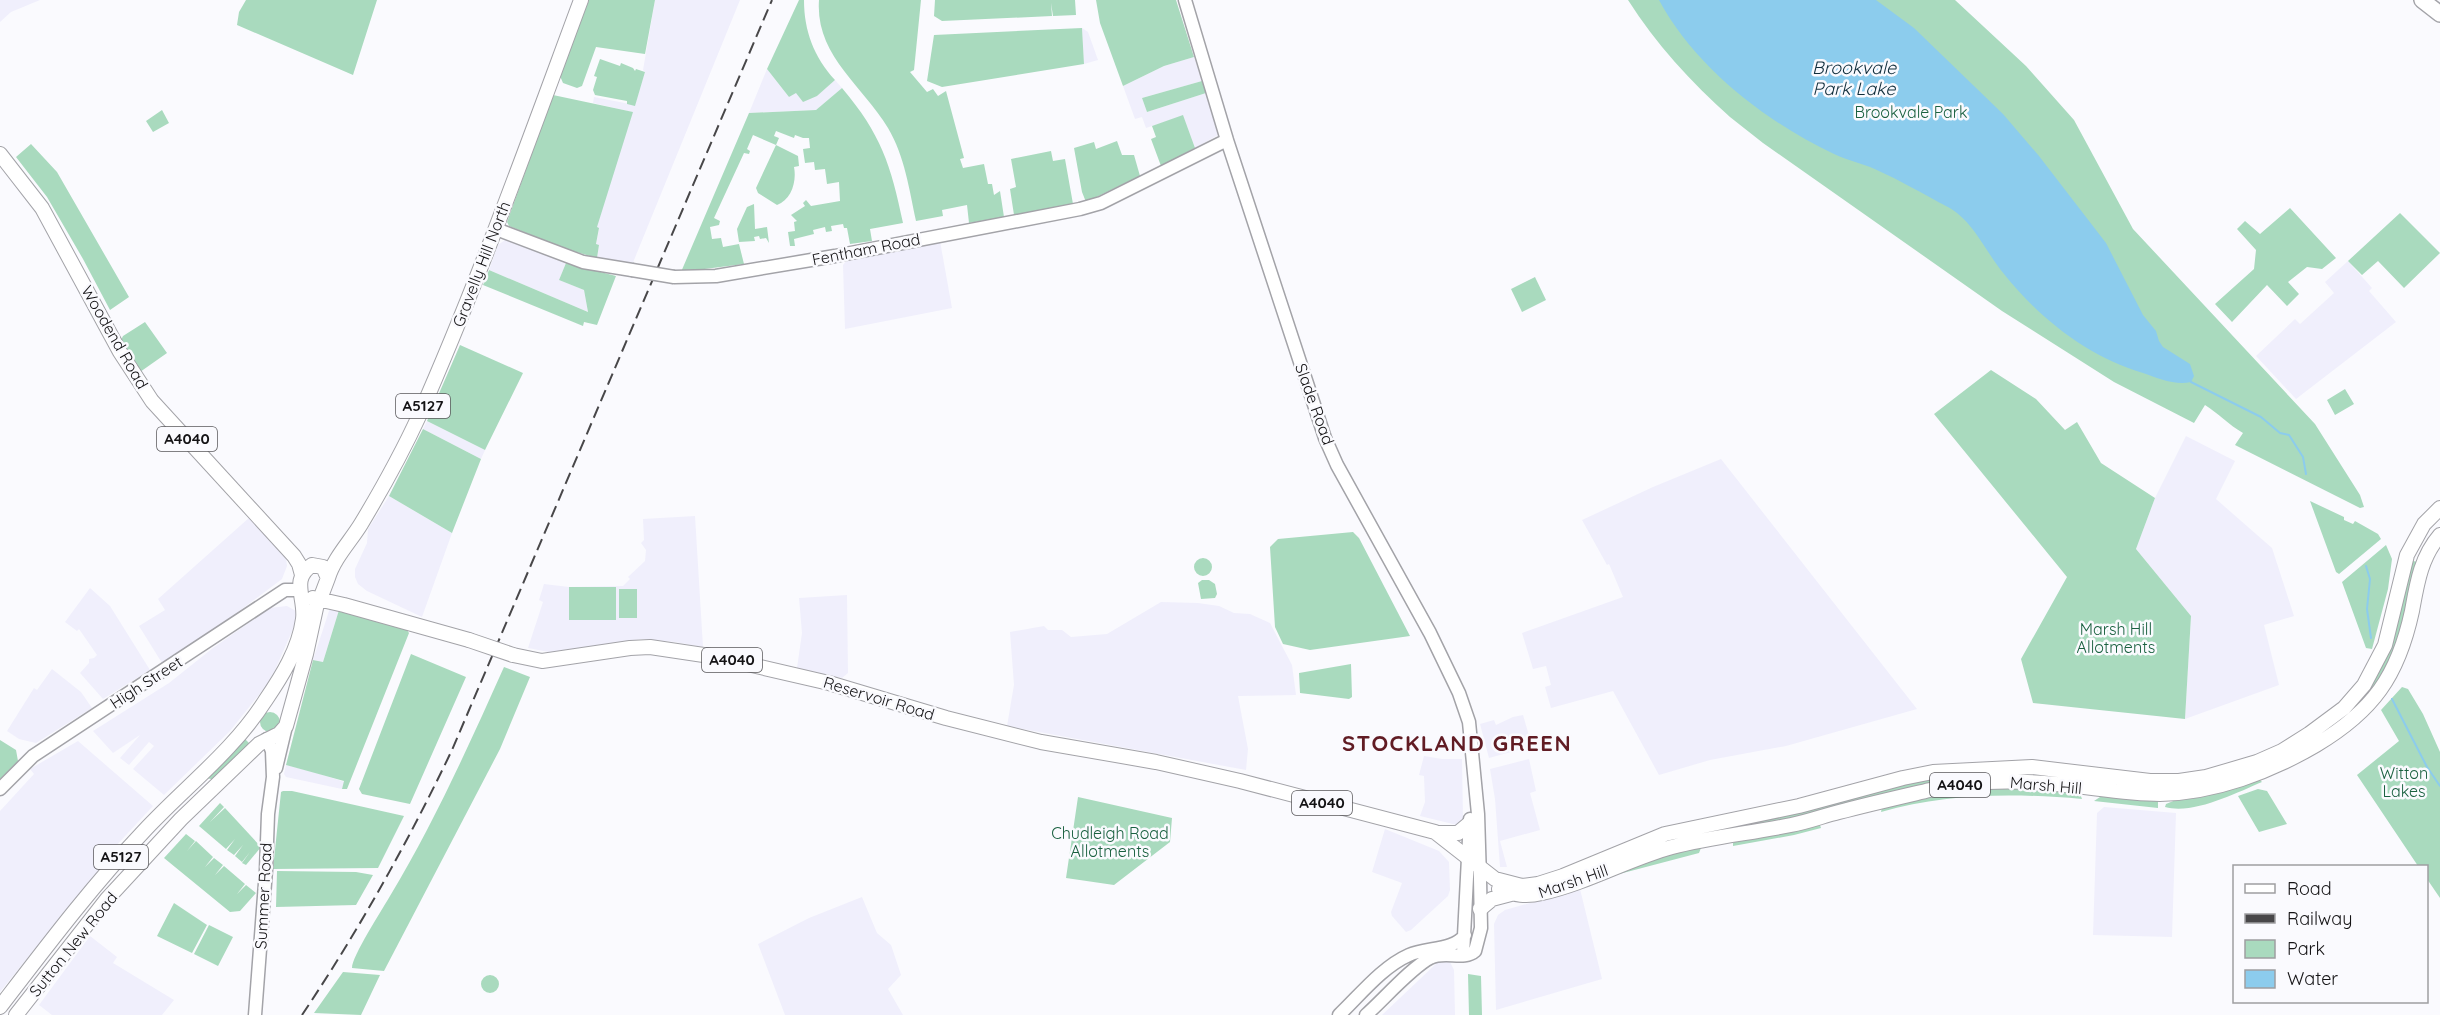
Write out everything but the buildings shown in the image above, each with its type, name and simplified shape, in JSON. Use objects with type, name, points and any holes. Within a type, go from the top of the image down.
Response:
[{"type":"highway","points":[[2422,0],[2440,14]]},
{"type":"main road","name":"Gravelly Hill North","points":[[319,599],[339,555],[386,482],[419,416],[496,229],[580,0]]},
{"type":"main road","name":"Woodend Road","points":[[0,154],[42,208],[120,352],[152,401],[273,533],[310,568],[323,567],[328,579]]},
{"type":"main road","name":"Marsh Hill","points":[[1474,868],[1494,888],[1513,894],[1544,893],[1726,828],[1799,806],[1933,772],[1994,767],[2032,767],[2150,781],[2206,777],[2232,771],[2282,751],[2327,721],[2354,698],[2377,663],[2385,645],[2407,555],[2424,524],[2440,507]]},
{"type":"main road","name":"Gravelly Hill North","points":[[310,568],[344,543],[364,519]]},
{"type":"main road","name":"Marsh Hill","points":[[1474,868],[1506,883],[1522,886],[1538,884],[1594,864],[1643,841],[1682,829],[1795,824],[1936,788],[1965,784],[2056,783],[2091,789],[2163,794],[2202,789],[2263,772],[2307,750],[2339,730],[2367,707],[2380,692],[2393,669],[2406,633],[2416,583],[2424,560],[2438,536]]},
{"type":"main road","points":[[300,591],[310,568]]},
{"type":"main road","points":[[328,579],[334,596],[344,604]]},
{"type":"main road","name":"Reservoir Road","points":[[300,591],[319,599],[469,640],[513,655],[542,661],[650,647],[717,657],[830,682],[946,718],[1041,742],[1156,762],[1240,781],[1439,833],[1474,868]]},
{"type":"main road","name":"A5127","points":[[258,712],[286,669],[295,648],[303,617],[300,591]]},
{"type":"main road","name":"Summer Road","points":[[286,723],[319,599]]},
{"type":"main road","points":[[267,739],[256,730],[258,712],[275,706],[284,713],[286,723]]},
{"type":"main road","name":"Sutton New Road","points":[[0,1007],[79,905],[117,861],[144,831],[235,743],[258,712]]},
{"type":"main road","name":"Sutton New Road","points":[[16,1015],[107,899],[143,859],[181,819],[267,739],[279,734],[286,723]]},
{"type":"main road","points":[[2091,789],[2092,773]]},
{"type":"main road","points":[[1439,833],[1458,833],[1470,824]]},
{"type":"main road","name":"Reservoir Road","points":[[1413,827],[1474,868]]},
{"type":"main road","points":[[1480,909],[1494,898],[1513,894]]},
{"type":"street","name":"Slade Road","points":[[1185,0],[1227,140],[1325,438],[1337,465],[1430,633],[1464,704],[1471,735],[1474,793],[1478,814],[1474,868]]},
{"type":"street","name":"Fentham Road","points":[[496,229],[583,262],[674,277],[716,276],[835,256],[1080,209],[1101,203],[1227,140]]},
{"type":"street","name":"High Street","points":[[0,789],[33,756],[285,590],[300,591]]},
{"type":"street","name":"Summer Road","points":[[255,1015],[268,814],[273,777],[286,723]]},
{"type":"street","name":"Summer Road","points":[[267,739],[272,752],[273,777]]},
{"type":"street","name":"Slade Road","points":[[1474,793],[1470,824],[1474,868]]},
{"type":"street","points":[[1366,1015],[1426,960],[1441,954],[1463,955],[1475,951],[1481,928],[1474,868]]},
{"type":"street","points":[[1463,955],[1474,868]]},
{"type":"street","points":[[1339,1015],[1400,960],[1417,952],[1454,944],[1464,934]]},
{"type":"shaded area","points":[[0,0],[40,0],[11,12],[0,22]]},
{"type":"shaded area","points":[[655,0],[740,0],[632,265],[597,258],[599,245],[596,245],[599,229],[596,228],[632,112],[593,103],[594,97],[635,105],[645,72],[643,70]]},
{"type":"shaded area","points":[[1082,28],[1088,32],[1098,60],[1084,64]]},
{"type":"shaded area","points":[[1194,57],[1202,81],[1142,98],[1147,112],[1206,93],[1218,135],[1195,148],[1183,116],[1146,128],[1142,117],[1135,119],[1123,86],[1164,66]]},
{"type":"shaded area","points":[[767,69],[789,97],[796,92],[817,96],[835,80],[842,88],[816,110],[749,113]]},
{"type":"shaded area","points":[[505,240],[514,240],[566,263],[559,280],[584,290],[588,312],[489,270],[498,245]]},
{"type":"shaded area","points":[[940,241],[952,308],[845,329],[843,265],[847,260]]},
{"type":"shaded area","points":[[2348,261],[2372,288],[2369,291],[2396,322],[2296,399],[2256,356],[2295,319],[2300,324],[2334,293],[2325,282]]},
{"type":"shaded area","points":[[427,421],[485,450],[481,459],[423,429]]},
{"type":"shaded area","points":[[2186,436],[2235,461],[2216,499],[2272,548],[2294,616],[2264,625],[2279,685],[2185,719],[2191,616],[2136,549],[2155,498]]},
{"type":"shaded area","points":[[1721,459],[1917,709],[1786,746],[1710,760],[1659,775],[1613,691],[1551,708],[1545,687],[1551,685],[1546,666],[1533,669],[1522,633],[1623,597],[1609,564],[1607,565],[1582,520]]},
{"type":"shaded area","points":[[389,496],[452,533],[422,617],[367,591],[358,584],[355,577],[355,569],[367,543],[368,529]]},
{"type":"shaded area","points":[[695,516],[703,647],[641,639],[554,653],[528,648],[543,602],[539,600],[544,584],[569,587],[623,586],[630,579],[628,577],[645,561],[646,550],[641,543],[644,540],[643,519]]},
{"type":"shaded area","points":[[250,517],[286,558],[287,566],[282,579],[230,618],[162,663],[139,626],[165,610],[158,599]]},
{"type":"shaded area","points":[[90,588],[110,606],[150,670],[103,699],[80,673],[89,663],[89,659],[97,655],[79,629],[77,631],[65,622]]},
{"type":"shaded area","points":[[847,595],[848,673],[842,678],[797,668],[802,633],[799,598]]},
{"type":"shaded area","points":[[1161,602],[1219,606],[1234,613],[1250,614],[1270,623],[1292,665],[1296,695],[1238,696],[1248,749],[1246,770],[1007,726],[1014,685],[1010,632],[1044,626],[1048,630],[1062,630],[1071,637],[1107,634]]},
{"type":"shaded area","points":[[287,606],[296,611],[297,620],[266,686],[230,731],[164,795],[133,769],[154,746],[149,742],[129,765],[120,758],[140,735],[113,753],[93,731],[169,683],[213,648],[270,608]]},
{"type":"shaded area","points":[[330,608],[339,610],[323,662],[313,660]]},
{"type":"shaded area","points":[[52,669],[81,692],[92,708],[36,743],[19,739],[7,731],[34,688],[37,690]]},
{"type":"shaded area","points":[[1523,715],[1532,746],[1489,758],[1480,724],[1494,720],[1496,725]]},
{"type":"shaded area","points":[[78,741],[153,806],[114,848],[0,992],[0,811],[34,774],[30,769]]},
{"type":"shaded area","points":[[1424,756],[1462,759],[1463,819],[1457,825],[1420,816],[1425,802],[1424,776],[1419,775]]},
{"type":"shaded area","points":[[1529,759],[1536,791],[1530,793],[1540,830],[1500,841],[1507,867],[1500,867],[1495,799],[1490,769]]},
{"type":"shaded area","points":[[286,765],[345,782],[342,789],[286,777],[284,774]]},
{"type":"shaded area","points":[[2104,807],[2176,813],[2172,937],[2093,935],[2097,813]]},
{"type":"shaded area","points":[[1385,829],[1439,851],[1449,862],[1450,890],[1448,896],[1406,932],[1391,912],[1402,883],[1372,872]]},
{"type":"shaded area","points":[[1580,889],[1602,979],[1496,1010],[1494,924],[1498,915],[1505,910]]},
{"type":"shaded area","points":[[862,897],[877,933],[891,945],[901,975],[888,989],[903,1015],[785,1015],[758,944],[809,918]]},
{"type":"shaded area","points":[[90,936],[117,957],[113,963],[174,1000],[162,1015],[52,1015],[39,1005]]},
{"type":"shaded area","points":[[1439,961],[1450,962],[1454,970],[1455,1015],[1382,1015]]},
{"type":"green space","points":[[246,0],[377,0],[353,75],[237,25],[239,12]]},
{"type":"green space","points":[[589,0],[655,0],[645,54],[596,47],[582,86],[577,88],[563,83],[560,76]]},
{"type":"green space","points":[[799,0],[804,0],[808,33],[816,53],[835,80],[817,96],[803,102],[796,93],[789,97],[767,69]]},
{"type":"green space","points":[[819,0],[921,0],[914,70],[910,72],[927,92],[933,89],[938,96],[946,91],[964,158],[960,159],[963,168],[984,164],[988,184],[992,184],[994,195],[1000,191],[1004,217],[969,223],[967,205],[942,210],[943,216],[916,221],[899,150],[877,112],[832,53],[824,37]]},
{"type":"green space","points":[[935,0],[1075,0],[1076,15],[1053,16],[1051,3],[1052,16],[942,21],[934,16]]},
{"type":"green space","points":[[1096,0],[1176,0],[1194,57],[1164,66],[1123,86],[1100,23]]},
{"type":"green space","name":"Brookvale Park","points":[[1628,0],[1955,0],[2026,66],[2074,120],[2133,229],[2315,424],[2360,495],[2364,507],[2360,508],[2235,445],[2243,433],[2205,405],[2194,423],[2114,382],[2002,311],[1763,143],[1730,117],[1675,62]]},
{"type":"green space","points":[[1082,28],[1084,64],[942,87],[927,81],[934,35]]},
{"type":"green space","points":[[600,59],[620,66],[621,63],[635,71],[636,69],[645,72],[635,106],[627,104],[627,101],[595,95],[593,90],[597,77],[594,76]]},
{"type":"green space","points":[[1202,81],[1206,93],[1147,112],[1142,98]]},
{"type":"green space","points":[[842,88],[866,120],[883,151],[903,223],[870,229],[872,241],[850,244],[847,228],[844,228],[843,224],[831,226],[832,231],[826,232],[825,227],[813,230],[814,234],[794,239],[795,246],[790,246],[788,232],[795,231],[794,222],[797,221],[791,215],[805,206],[803,203],[806,200],[811,206],[840,201],[839,182],[827,184],[825,169],[815,170],[814,162],[805,163],[803,149],[810,148],[809,138],[795,135],[794,138],[776,131],[774,136],[779,138],[776,145],[753,135],[747,149],[750,151],[749,154],[744,153],[714,218],[720,221],[719,225],[710,227],[712,239],[721,238],[723,247],[739,244],[744,264],[681,272],[749,113],[816,110]]},
{"type":"green space","points":[[553,95],[633,112],[597,227],[599,228],[596,244],[599,245],[597,258],[566,249],[509,226],[507,222]]},
{"type":"green space","points":[[162,110],[169,123],[153,132],[146,121]]},
{"type":"green space","points":[[1183,115],[1195,148],[1161,166],[1151,139],[1156,137],[1152,126]]},
{"type":"green space","points":[[1117,141],[1122,155],[1134,155],[1140,176],[1086,202],[1074,148],[1094,142],[1096,149]]},
{"type":"green space","points":[[31,144],[57,172],[129,297],[110,310],[47,197],[16,157]]},
{"type":"green space","points":[[776,145],[798,156],[799,166],[794,167],[792,190],[782,203],[777,205],[758,193],[756,188]]},
{"type":"green space","points":[[1051,151],[1053,161],[1065,159],[1073,204],[1014,215],[1010,189],[1016,187],[1011,159]]},
{"type":"green space","points":[[754,204],[755,229],[767,227],[769,243],[766,238],[760,239],[759,236],[754,237],[755,241],[739,242],[737,229],[747,207]]},
{"type":"green space","points":[[2290,208],[2336,258],[2322,269],[2307,267],[2288,282],[2299,294],[2287,306],[2267,285],[2232,322],[2215,304],[2254,269],[2256,250],[2237,229],[2245,221],[2260,234]]},
{"type":"green space","points":[[2400,213],[2440,253],[2404,288],[2378,261],[2362,275],[2348,261]]},
{"type":"green space","points":[[566,263],[616,276],[597,325],[584,322],[583,326],[483,285],[489,270],[588,312],[584,290],[559,280]]},
{"type":"green space","points":[[1535,277],[1546,300],[1522,312],[1511,289]]},
{"type":"green space","points":[[145,322],[167,353],[140,372],[120,342],[123,336]]},
{"type":"green space","points":[[460,345],[523,373],[485,450],[427,421]]},
{"type":"green space","name":"Marsh Hill Allotments","points":[[1991,370],[2036,399],[2065,430],[2077,422],[2101,463],[2155,498],[2136,549],[2191,616],[2185,719],[2033,703],[2021,659],[2067,577],[1934,414]]},
{"type":"green space","points":[[2345,389],[2354,404],[2335,415],[2327,400]]},
{"type":"green space","points":[[423,429],[481,459],[452,533],[389,496]]},
{"type":"green space","points":[[2310,501],[2344,517],[2344,520],[2353,524],[2355,521],[2378,534],[2381,539],[2339,574],[2336,572]]},
{"type":"green space","points":[[1353,532],[1359,538],[1410,636],[1310,650],[1283,644],[1275,627],[1270,547],[1278,539]]},
{"type":"green space","points":[[2386,545],[2392,559],[2388,589],[2372,649],[2366,648],[2342,582]]},
{"type":"green space","points":[[1203,558],[1209,561],[1212,567],[1209,573],[1203,576],[1197,573],[1194,567],[1197,561]]},
{"type":"green space","points":[[2408,560],[2418,562],[2392,660],[2365,700],[2362,698],[2352,706],[2371,680]]},
{"type":"green space","points":[[1202,580],[1209,580],[1215,584],[1217,594],[1215,598],[1201,599],[1198,583]]},
{"type":"green space","points":[[569,587],[616,587],[616,620],[569,620]]},
{"type":"green space","points":[[619,589],[637,589],[637,618],[619,618]]},
{"type":"green space","points":[[339,610],[407,630],[409,633],[347,789],[342,789],[344,781],[286,765],[313,660],[323,662]]},
{"type":"green space","points":[[411,654],[466,677],[410,804],[362,794],[359,789]]},
{"type":"green space","points":[[1351,664],[1352,697],[1349,699],[1300,693],[1299,673]]},
{"type":"green space","points":[[504,667],[530,677],[500,749],[384,971],[352,968],[362,944],[436,812]]},
{"type":"green space","name":"Witton Lakes","points":[[2402,687],[2408,689],[2423,714],[2440,752],[2440,898],[2428,880],[2428,865],[2417,865],[2357,775],[2399,741],[2381,710]]},
{"type":"green space","points":[[270,712],[277,715],[280,722],[277,729],[270,732],[263,729],[260,722],[263,715]]},
{"type":"green space","points":[[244,738],[252,746],[216,780],[206,778]]},
{"type":"green space","points":[[0,740],[16,750],[18,761],[0,779]]},
{"type":"green space","points":[[2043,772],[2080,778],[2080,781],[2017,778],[1734,829],[1732,826],[1924,777]]},
{"type":"green space","points":[[2259,779],[2262,782],[2201,806],[2176,809],[2165,807],[2166,804],[2188,795]]},
{"type":"green space","points":[[2009,787],[2079,791],[2082,799],[1980,796],[1931,801],[1881,812],[1882,807],[1889,804],[1968,789]]},
{"type":"green space","points":[[2258,789],[2267,791],[2287,824],[2259,832],[2238,796]]},
{"type":"green space","points":[[292,791],[404,816],[378,868],[273,869],[281,792]]},
{"type":"green space","points":[[2103,795],[2158,800],[2158,808],[2094,801]]},
{"type":"green space","name":"Chudleigh Road Allotments","points":[[1078,797],[1172,818],[1170,842],[1114,885],[1066,878]]},
{"type":"green space","points":[[220,803],[224,807],[210,822],[225,808],[261,847],[246,865],[242,863],[250,852],[242,862],[235,856],[243,845],[234,855],[227,850],[235,839],[226,849],[199,826]]},
{"type":"green space","points":[[1820,825],[1821,828],[1733,846],[1737,840]]},
{"type":"green space","points":[[186,834],[195,841],[187,851],[196,841],[213,857],[205,867],[214,858],[223,865],[215,875],[224,866],[245,884],[237,894],[246,885],[256,893],[240,911],[230,912],[164,858]]},
{"type":"green space","points":[[1698,846],[1701,848],[1699,853],[1585,883],[1633,863]]},
{"type":"green space","points":[[277,871],[356,872],[373,875],[356,905],[276,907]]},
{"type":"green space","points":[[174,903],[207,925],[192,953],[157,936]]},
{"type":"green space","points":[[209,925],[233,937],[218,966],[194,954]]},
{"type":"green space","points":[[343,972],[380,975],[361,1015],[314,1013]]},
{"type":"green space","points":[[1468,974],[1481,976],[1482,1015],[1469,1015]]},
{"type":"green space","points":[[490,975],[496,978],[499,984],[496,990],[490,993],[484,990],[481,984],[484,978]]},
{"type":"water","name":"Brookvale Park Lake","points":[[1659,0],[1876,0],[1914,28],[2003,114],[2039,156],[2106,243],[2143,315],[2156,331],[2163,347],[2190,364],[2194,376],[2191,382],[2167,381],[2123,366],[2103,357],[2066,334],[2018,290],[1998,267],[1971,227],[1957,213],[1888,175],[1808,141],[1758,109],[1712,70],[1692,48],[1674,25]]},
{"type":"waterway","points":[[2191,382],[2261,417],[2280,433],[2289,435],[2303,457],[2306,474]]},
{"type":"waterway","points":[[2366,566],[2370,579],[2367,609],[2371,638]]},
{"type":"waterway","points":[[2392,699],[2427,767],[2440,786]]},
{"type":"railway","points":[[302,1015],[382,885],[452,750],[772,0]]},
{"type":"district","name":"STOCKLAND GREEN","points":[[1457,743]]}]
